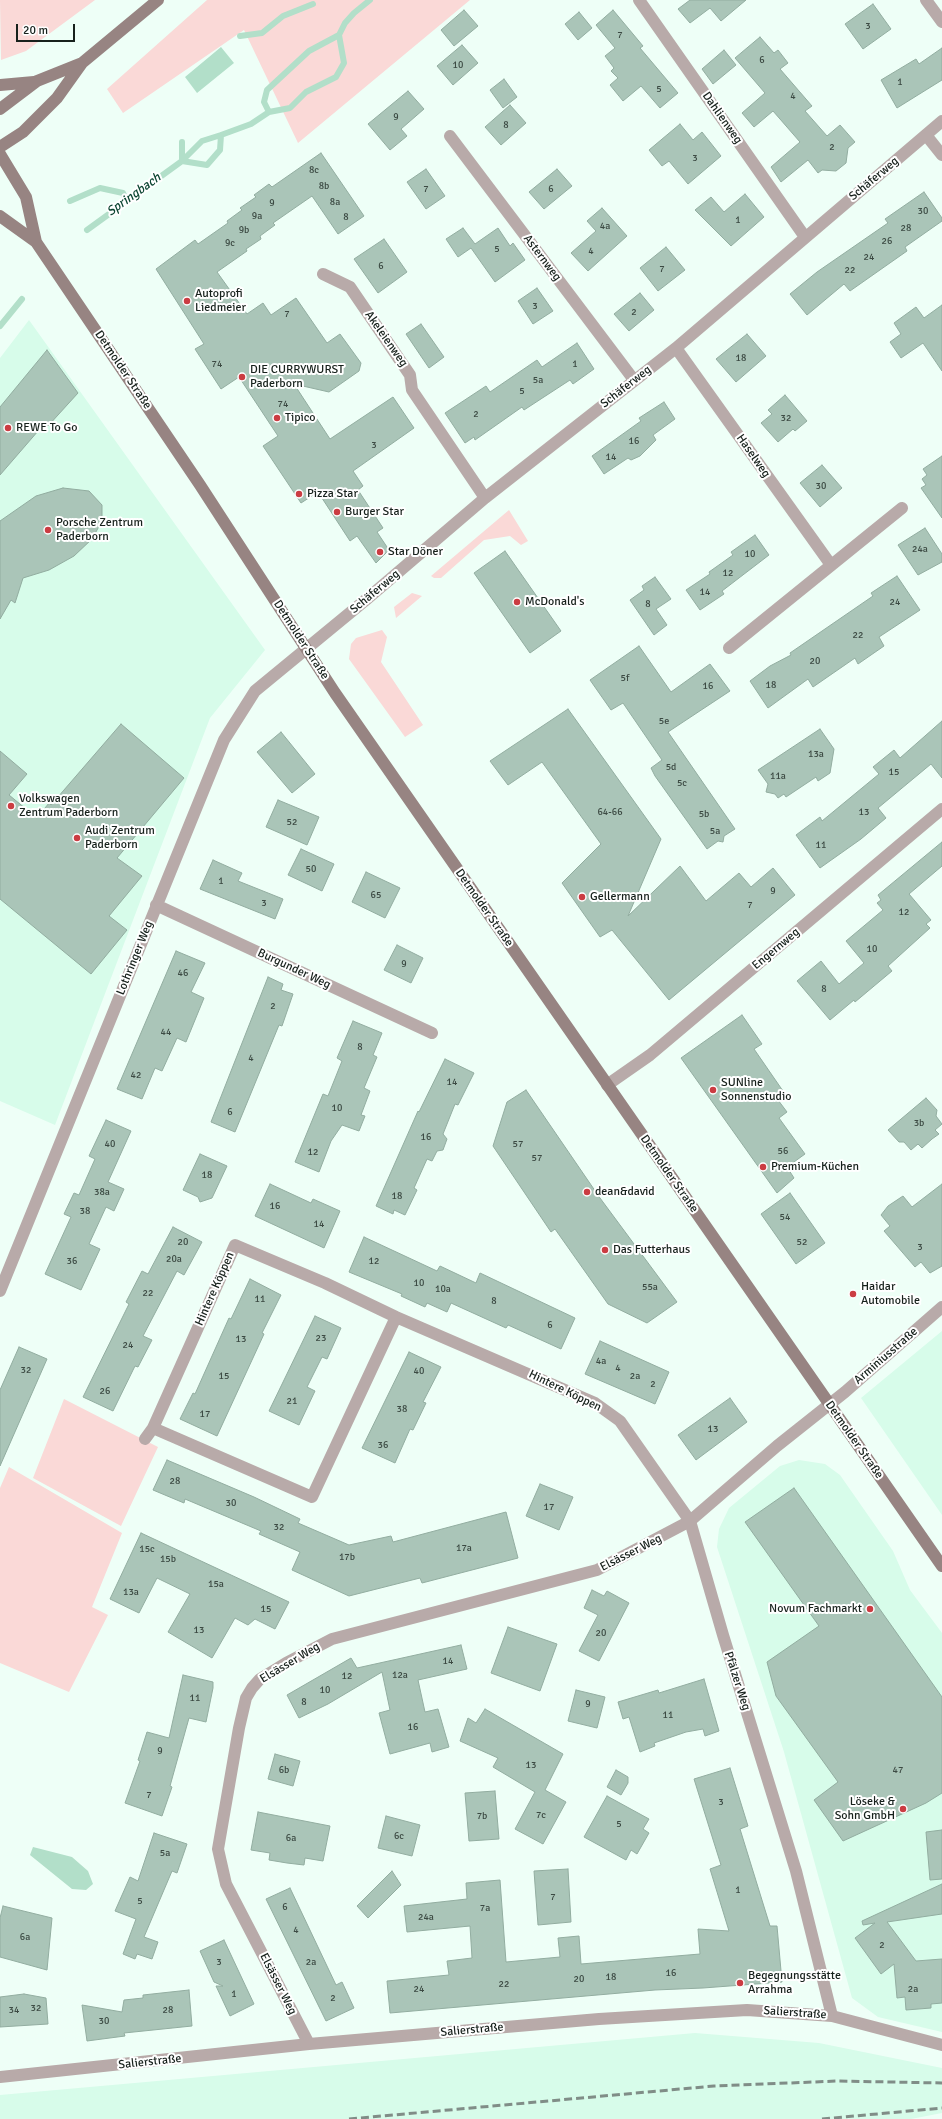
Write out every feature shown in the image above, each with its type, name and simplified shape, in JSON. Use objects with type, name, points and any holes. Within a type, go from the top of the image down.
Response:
[{"type":"main road","points":[[0,147],[23,132],[57,98],[82,63],[158,0]]},
{"type":"main road","points":[[0,109],[37,81],[82,63]]},
{"type":"main road","points":[[0,85],[37,81]]},
{"type":"main road","name":"Detmolder Straße","points":[[0,154],[26,197],[36,242]]},
{"type":"main road","name":"Detmolder Straße","points":[[0,216],[36,242],[204,491],[335,693],[942,1566]]},
{"type":"street","name":"Dahlienweg","points":[[639,0],[805,237]]},
{"type":"street","points":[[926,0],[942,22]]},
{"type":"street","name":"Schäferweg","points":[[307,649],[485,498],[676,348],[942,121]]},
{"type":"street","points":[[926,135],[942,155]]},
{"type":"street","name":"Asternweg","points":[[450,136],[634,380]]},
{"type":"street","name":"Akeleienweg","points":[[323,274],[350,287],[410,375],[412,390],[485,498]]},
{"type":"street","name":"Haselweg","points":[[676,348],[830,565]]},
{"type":"street","points":[[729,648],[902,508]]},
{"type":"street","name":"Lothringer Weg","points":[[0,1291],[156,905],[227,734],[255,691],[307,649]]},
{"type":"street","name":"Engernweg","points":[[607,1085],[650,1054],[942,809]]},
{"type":"street","name":"Burgunder Weg","points":[[156,905],[432,1033]]},
{"type":"street","name":"Hintere Köppen","points":[[145,1439],[153,1428],[235,1245],[325,1283],[396,1317],[595,1403],[620,1421],[690,1520]]},
{"type":"street","name":"Arminiusstraße","points":[[829,1405],[942,1307]]},
{"type":"street","points":[[153,1428],[312,1497],[396,1317]]},
{"type":"street","points":[[690,1520],[776,1446],[829,1405]]},
{"type":"street","name":"Pfälzer Weg","points":[[690,1520],[723,1635],[796,1871],[832,2016]]},
{"type":"street","name":"Elsässer Weg","points":[[309,2044],[226,1884],[218,1848],[239,1728],[246,1698],[252,1688],[260,1679],[332,1638],[597,1570],[690,1520]]},
{"type":"street","name":"Salierstraße","points":[[0,2077],[309,2044],[591,2019],[747,2010],[832,2016],[942,2045]]},
{"type":"shaded area","points":[[0,0],[95,0],[26,51],[1,60]]},
{"type":"shaded area","points":[[207,0],[470,0],[298,143],[244,30],[123,113],[107,89]]},
{"type":"shaded area","points":[[221,47],[234,63],[197,93],[185,77]]},
{"type":"shaded area","points":[[29,320],[265,650],[210,718],[55,1125],[0,1101],[0,358]]},
{"type":"shaded area","points":[[509,510],[528,541],[521,545],[510,536],[484,540],[441,578],[434,578],[431,576]]},
{"type":"shaded area","points":[[412,593],[422,596],[396,618],[394,607]]},
{"type":"shaded area","points":[[382,630],[387,637],[381,662],[423,725],[405,737],[349,659],[351,644],[356,638]]},
{"type":"shaded area","points":[[942,1331],[942,1515],[861,1398]]},
{"type":"shaded area","points":[[64,1399],[158,1447],[121,1526],[33,1478]]},
{"type":"shaded area","points":[[799,1460],[825,1464],[840,1475],[893,1551],[910,1590],[942,1633],[942,2032],[878,2017],[852,1998],[784,1752],[717,1547],[719,1529],[729,1508],[780,1466]]},
{"type":"shaded area","points":[[9,1467],[122,1533],[92,1607],[108,1615],[69,1692],[0,1663],[0,1488]]},
{"type":"shaded area","points":[[33,1847],[72,1857],[88,1871],[93,1884],[86,1890],[72,1889],[30,1855]]},
{"type":"shaded area","points":[[695,2033],[819,2043],[942,2068],[942,2113],[911,2119],[0,2119],[0,2095]]},
{"type":"building","points":[[690,0],[746,0],[721,21],[710,8],[690,23],[678,9]]},
{"type":"building","points":[[873,4],[891,29],[863,49],[845,24]]},
{"type":"building","points":[[464,10],[478,26],[454,46],[441,30]]},
{"type":"building","points":[[613,10],[643,46],[640,48],[678,93],[660,108],[641,86],[623,101],[610,85],[618,78],[611,71],[614,68],[605,56],[615,48],[596,25]]},
{"type":"building","points":[[579,12],[592,28],[578,40],[565,24]]},
{"type":"building","points":[[760,37],[774,53],[778,50],[788,63],[780,69],[812,106],[805,111],[827,136],[840,125],[855,142],[848,148],[846,163],[836,171],[822,170],[818,173],[808,160],[781,182],[771,167],[800,142],[773,111],[754,127],[742,113],[765,93],[735,58]]},
{"type":"building","points":[[462,45],[478,63],[453,85],[437,66]]},
{"type":"building","points":[[942,48],[942,80],[897,108],[881,80],[916,59],[919,64]]},
{"type":"building","points":[[724,50],[736,65],[713,84],[702,69]]},
{"type":"building","points":[[504,79],[517,97],[503,108],[490,90]]},
{"type":"building","points":[[408,91],[424,109],[401,129],[407,136],[390,150],[368,124]]},
{"type":"building","points":[[510,105],[526,123],[501,145],[485,127]]},
{"type":"building","points":[[680,124],[693,140],[702,132],[721,156],[688,184],[669,161],[662,166],[649,150]]},
{"type":"building","points":[[321,153],[364,216],[338,234],[312,196],[273,223],[275,225],[260,236],[261,239],[246,249],[247,251],[217,272],[247,314],[263,303],[271,315],[296,298],[327,343],[340,334],[361,363],[359,371],[329,392],[294,384],[330,439],[393,397],[414,428],[353,471],[363,486],[358,490],[383,528],[377,532],[389,550],[376,563],[357,536],[350,541],[318,492],[301,503],[263,446],[278,436],[239,377],[221,389],[195,349],[204,344],[156,269],[195,240],[198,244],[228,223],[227,221],[242,210],[240,208],[256,197],[254,195],[269,184],[272,187]]},
{"type":"building","points":[[426,169],[445,196],[426,209],[407,182]]},
{"type":"building","points":[[557,169],[572,186],[544,209],[529,192]]},
{"type":"building","points":[[924,192],[942,218],[942,221],[905,247],[907,251],[850,291],[844,284],[807,315],[790,294],[817,272],[888,223],[885,219]]},
{"type":"building","points":[[745,194],[764,217],[731,246],[695,210],[711,197],[724,212]]},
{"type":"building","points":[[602,208],[627,236],[588,271],[571,253],[596,231],[587,221]]},
{"type":"building","points":[[463,228],[475,244],[498,228],[510,246],[513,243],[525,260],[495,282],[471,248],[458,257],[446,239]]},
{"type":"building","points":[[384,239],[407,272],[378,293],[354,259]]},
{"type":"building","points":[[666,247],[685,270],[658,291],[640,268]]},
{"type":"building","points":[[537,288],[553,311],[533,324],[518,301]]},
{"type":"building","points":[[640,293],[654,310],[629,331],[614,314]]},
{"type":"building","points":[[942,305],[942,371],[923,343],[901,358],[890,342],[901,334],[894,323],[916,307],[924,318]]},
{"type":"building","points":[[421,324],[444,357],[429,368],[406,334]]},
{"type":"building","points":[[747,334],[766,356],[736,382],[716,359]]},
{"type":"building","points":[[577,343],[594,369],[573,384],[570,380],[524,410],[522,407],[475,440],[474,437],[465,443],[445,413],[486,386],[490,392],[537,360],[542,367]]},
{"type":"building","points":[[47,350],[78,393],[48,426],[45,423],[0,475],[0,407]]},
{"type":"building","points":[[785,395],[807,421],[795,431],[793,429],[778,442],[761,423],[772,414],[768,410]]},
{"type":"building","points":[[664,402],[675,419],[653,435],[656,440],[640,456],[631,460],[628,458],[604,474],[592,456],[641,421],[639,418]]},
{"type":"building","points":[[942,456],[942,518],[921,488],[926,485],[922,479],[927,475],[923,469]]},
{"type":"building","points":[[822,465],[842,488],[820,507],[800,483]]},
{"type":"building","name":"Porsche Zentrum Paderborn","points":[[63,488],[89,491],[102,505],[102,521],[92,539],[74,556],[49,570],[23,578],[15,603],[11,600],[0,619],[0,521],[36,496]]},
{"type":"building","points":[[925,528],[942,554],[942,562],[918,575],[898,545]]},
{"type":"building","points":[[755,535],[769,555],[722,591],[724,594],[700,610],[686,590],[710,574],[709,572],[733,555],[731,552]]},
{"type":"building","name":"McDonald's","points":[[505,551],[561,631],[530,653],[474,573]]},
{"type":"building","points":[[897,576],[920,610],[879,637],[884,646],[858,664],[855,658],[813,687],[808,679],[768,708],[750,681],[770,666],[791,655],[790,653],[873,596],[871,593]]},
{"type":"building","points":[[655,577],[671,599],[656,609],[667,625],[654,635],[630,600],[644,590],[642,586]]},
{"type":"building","points":[[639,646],[671,692],[710,664],[730,691],[668,732],[735,829],[724,836],[723,842],[718,841],[707,849],[655,776],[651,768],[662,760],[623,703],[611,710],[590,680]]},
{"type":"building","points":[[568,709],[661,839],[628,916],[680,866],[706,901],[739,873],[751,887],[773,868],[795,895],[669,1000],[612,930],[600,937],[562,883],[601,844],[542,762],[508,785],[490,761]]},
{"type":"building","points":[[942,721],[942,778],[931,764],[878,808],[886,818],[861,839],[820,868],[796,835],[820,817],[822,821],[879,774],[873,767],[894,750],[900,758]]},
{"type":"building","name":"Audi Zentrum Paderborn","points":[[121,724],[184,778],[117,858],[142,876],[109,916],[127,930],[91,974],[0,899],[0,751],[27,774],[9,795],[37,818],[49,803],[51,805]]},
{"type":"building","points":[[820,729],[834,749],[830,773],[818,781],[816,777],[786,797],[784,794],[778,798],[775,794],[766,792],[768,784],[758,770]]},
{"type":"building","points":[[281,732],[315,774],[292,793],[257,752]]},
{"type":"building","points":[[278,800],[319,817],[307,845],[266,827]]},
{"type":"building","points":[[942,842],[942,866],[909,894],[931,920],[926,924],[930,928],[888,966],[892,971],[855,1002],[854,1000],[830,1020],[797,981],[821,961],[839,984],[864,963],[846,941],[883,910],[877,903],[881,900],[878,895]]},
{"type":"building","points":[[301,849],[334,864],[322,891],[288,875]]},
{"type":"building","points":[[213,860],[242,873],[238,881],[283,899],[275,919],[200,889]]},
{"type":"building","points":[[366,872],[400,888],[385,918],[352,902]]},
{"type":"building","points":[[397,945],[423,958],[411,983],[384,970]]},
{"type":"building","points":[[176,951],[205,963],[191,992],[204,998],[186,1042],[177,1038],[162,1071],[155,1068],[142,1099],[117,1089]]},
{"type":"building","points":[[268,977],[283,984],[281,990],[293,994],[282,1026],[279,1025],[235,1132],[211,1122]]},
{"type":"building","points":[[742,1015],[762,1044],[754,1049],[783,1091],[775,1096],[787,1112],[779,1118],[805,1154],[787,1167],[794,1178],[777,1193],[681,1058]]},
{"type":"building","points":[[353,1021],[382,1033],[373,1055],[377,1057],[364,1088],[370,1091],[361,1115],[365,1116],[359,1131],[342,1125],[331,1141],[319,1172],[295,1162],[323,1094],[328,1096],[342,1061],[337,1058]]},
{"type":"building","points":[[445,1059],[474,1073],[458,1105],[455,1104],[443,1134],[447,1139],[443,1150],[437,1151],[432,1161],[427,1159],[414,1188],[417,1190],[405,1215],[394,1210],[393,1214],[376,1206],[418,1111],[419,1112]]},
{"type":"building","points":[[526,1090],[600,1198],[677,1302],[647,1323],[608,1304],[555,1229],[551,1232],[493,1146],[507,1102]]},
{"type":"building","points":[[926,1098],[937,1110],[936,1116],[942,1124],[935,1130],[939,1134],[922,1148],[918,1144],[911,1150],[904,1142],[899,1142],[888,1130]]},
{"type":"building","points":[[106,1120],[131,1131],[108,1182],[124,1189],[114,1211],[106,1207],[89,1244],[100,1249],[81,1290],[45,1274],[71,1217],[64,1214],[74,1193],[79,1195],[95,1159],[89,1156]]},
{"type":"building","points":[[200,1154],[227,1166],[212,1198],[200,1202],[198,1197],[183,1190]]},
{"type":"building","points":[[270,1184],[311,1203],[313,1199],[340,1211],[324,1248],[255,1216]]},
{"type":"building","points":[[942,1184],[942,1266],[930,1273],[921,1262],[915,1267],[884,1231],[890,1226],[881,1215],[888,1206],[903,1196],[912,1207]]},
{"type":"building","points":[[790,1193],[825,1243],[796,1264],[761,1214]]},
{"type":"building","points":[[173,1227],[202,1242],[184,1275],[177,1271],[143,1336],[152,1340],[138,1367],[135,1366],[113,1411],[83,1397],[129,1304],[126,1302],[142,1271],[148,1274]]},
{"type":"building","points":[[364,1237],[437,1271],[440,1266],[476,1283],[480,1273],[575,1318],[561,1349],[508,1325],[506,1328],[451,1303],[447,1312],[427,1303],[425,1307],[401,1296],[402,1294],[349,1272]]},
{"type":"building","points":[[250,1279],[281,1295],[262,1333],[264,1334],[217,1436],[180,1419],[193,1393],[195,1394],[229,1318],[231,1319]]},
{"type":"building","points":[[315,1316],[341,1328],[327,1359],[322,1357],[307,1387],[315,1391],[299,1425],[269,1411]]},
{"type":"building","points":[[600,1341],[669,1372],[655,1404],[585,1374]]},
{"type":"building","points":[[19,1347],[47,1359],[0,1466],[0,1390]]},
{"type":"building","points":[[409,1352],[441,1367],[423,1402],[426,1403],[413,1430],[410,1429],[395,1463],[362,1448]]},
{"type":"building","points":[[730,1398],[747,1422],[696,1460],[678,1435]]},
{"type":"building","points":[[167,1460],[254,1497],[300,1519],[298,1523],[349,1545],[391,1536],[393,1542],[506,1512],[518,1558],[422,1583],[420,1578],[349,1596],[292,1570],[300,1552],[259,1534],[261,1531],[185,1499],[184,1503],[153,1490]]},
{"type":"building","points":[[540,1484],[573,1497],[559,1530],[526,1516]]},
{"type":"building","points":[[794,1488],[942,1697],[942,1793],[926,1803],[843,1841],[814,1800],[838,1782],[776,1696],[767,1662],[819,1626],[745,1522]]},
{"type":"building","points":[[141,1533],[289,1602],[275,1629],[255,1619],[248,1625],[235,1618],[212,1658],[168,1632],[190,1594],[157,1578],[139,1613],[110,1599]]},
{"type":"building","points":[[592,1590],[604,1596],[607,1591],[629,1603],[599,1661],[579,1651],[598,1615],[584,1608]]},
{"type":"building","points":[[508,1627],[557,1644],[540,1691],[491,1673]]},
{"type":"building","points":[[461,1645],[467,1669],[418,1680],[425,1712],[438,1709],[449,1747],[432,1752],[430,1743],[390,1754],[379,1713],[390,1710],[382,1672],[328,1704],[299,1718],[287,1695],[351,1658],[357,1668]]},
{"type":"building","points":[[183,1675],[213,1682],[213,1688],[206,1722],[189,1718],[170,1786],[172,1787],[162,1816],[125,1803],[140,1761],[138,1760],[147,1732],[169,1738]]},
{"type":"building","points":[[704,1679],[719,1731],[705,1736],[703,1729],[686,1732],[654,1743],[655,1746],[640,1752],[629,1717],[623,1719],[618,1702],[658,1690],[659,1693]]},
{"type":"building","points":[[576,1690],[605,1697],[597,1728],[568,1721]]},
{"type":"building","points":[[485,1709],[563,1754],[545,1790],[566,1802],[543,1844],[515,1829],[535,1792],[493,1767],[498,1758],[460,1741],[468,1718],[476,1723]]},
{"type":"building","points":[[275,1754],[300,1761],[293,1786],[268,1779]]},
{"type":"building","points":[[730,1768],[748,1826],[740,1829],[770,1926],[777,1926],[782,1982],[655,1990],[390,2013],[387,1981],[449,1975],[447,1961],[472,1958],[470,1926],[407,1932],[404,1906],[467,1899],[466,1883],[500,1880],[506,1962],[560,1957],[558,1938],[579,1936],[581,1964],[700,1954],[698,1929],[729,1931],[710,1869],[721,1865],[694,1779]]},
{"type":"building","points":[[616,1770],[628,1777],[628,1783],[621,1795],[607,1787]]},
{"type":"building","points":[[495,1791],[499,1839],[469,1841],[465,1793]]},
{"type":"building","points":[[607,1796],[649,1819],[643,1829],[649,1833],[637,1854],[631,1850],[626,1860],[584,1837]]},
{"type":"building","points":[[258,1812],[330,1826],[323,1861],[305,1858],[304,1865],[287,1863],[269,1860],[270,1853],[251,1850]]},
{"type":"building","points":[[386,1816],[420,1825],[412,1856],[378,1848]]},
{"type":"building","points":[[942,1830],[942,1879],[930,1880],[926,1832]]},
{"type":"building","points":[[154,1833],[187,1844],[177,1873],[172,1871],[144,1937],[158,1942],[152,1959],[137,1954],[135,1959],[123,1954],[136,1919],[115,1911],[130,1877],[138,1881]]},
{"type":"building","points":[[568,1869],[571,1922],[538,1925],[534,1871]]},
{"type":"building","points":[[392,1871],[401,1885],[368,1918],[357,1906]]},
{"type":"building","points":[[942,1884],[942,1914],[887,1922],[916,1961],[942,1959],[942,2003],[931,2004],[931,2008],[906,2010],[905,1997],[897,1998],[894,1964],[881,1974],[855,1938],[875,1923],[863,1925],[862,1921]]},
{"type":"building","points":[[290,1888],[336,1985],[342,1982],[354,2008],[326,2021],[266,1899]]},
{"type":"building","points":[[3,1906],[52,1918],[47,1970],[0,1957],[0,1918]]},
{"type":"building","points":[[224,1940],[254,2004],[230,2016],[216,1986],[223,1986],[214,1982],[200,1951]]},
{"type":"building","points":[[189,1990],[192,2026],[124,2033],[125,2036],[87,2041],[82,2005],[122,2012],[124,2000],[143,1998],[143,1995]]},
{"type":"building","points":[[24,1994],[46,1998],[48,2024],[0,2027],[0,1997]]},
{"type":"waterway","name":"Springbach","points":[[87,230],[182,161],[207,165],[220,150],[221,135],[251,124],[269,112],[290,108],[306,92],[336,77],[344,63],[339,35],[345,23],[354,13],[370,0]]},
{"type":"waterway","points":[[240,36],[262,33],[283,16],[313,4]]},
{"type":"waterway","name":"Springbach","points":[[269,112],[264,102],[267,90],[309,51],[339,35]]},
{"type":"waterway","name":"Springbach","points":[[182,161],[202,141],[221,135]]},
{"type":"waterway","points":[[182,142],[182,161]]},
{"type":"waterway","points":[[70,201],[100,188],[123,193],[127,202]]},
{"type":"waterway","name":"Springbach","points":[[0,326],[22,299]]},
{"type":"railway","points":[[349,2119],[714,2086],[838,2081],[942,2083]]},
{"type":"railway","points":[[822,2119],[942,2108]]},
{"type":"place","name":"Autoprofi Liedmeier","points":[[187,301]]},
{"type":"place","name":"DIE CURRYWURST Paderborn","points":[[242,377]]},
{"type":"place","name":"Tipico","points":[[277,418]]},
{"type":"place","name":"REWE To Go","points":[[8,428]]},
{"type":"place","name":"Pizza Star","points":[[299,494]]},
{"type":"place","name":"Burger Star","points":[[337,512]]},
{"type":"place","name":"Porsche Zentrum Paderborn","points":[[48,530]]},
{"type":"place","name":"Star Döner","points":[[380,552]]},
{"type":"place","name":"McDonald's","points":[[517,602]]},
{"type":"place","name":"Volkswagen Zentrum Paderborn","points":[[11,806]]},
{"type":"place","name":"Audi Zentrum Paderborn","points":[[77,838]]},
{"type":"place","name":"Gellermann","points":[[582,897]]},
{"type":"place","name":"SUNline Sonnenstudio","points":[[713,1090]]},
{"type":"place","name":"Premium-Küchen","points":[[763,1167]]},
{"type":"place","name":"dean&david","points":[[587,1192]]},
{"type":"place","name":"Das Futterhaus","points":[[605,1250]]},
{"type":"place","name":"Haidar Automobile","points":[[853,1294]]},
{"type":"place","name":"Novum Fachmarkt","points":[[870,1609]]},
{"type":"place","name":"Löseke & Sohn GmbH","points":[[903,1809]]},
{"type":"place","name":"Begegnungsstätte Arrahma","points":[[740,1983]]}]
